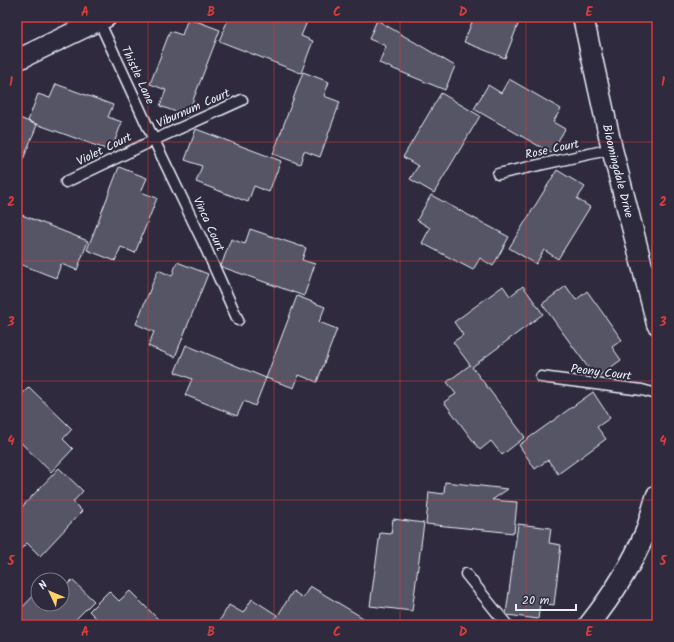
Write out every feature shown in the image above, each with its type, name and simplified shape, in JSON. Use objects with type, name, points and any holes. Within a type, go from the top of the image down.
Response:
[{"type":"street","name":"Bloomingdale Drive","points":[[583,17],[612,149],[657,324]]},
{"type":"street","points":[[17,60],[103,19]]},
{"type":"street","points":[[589,625],[606,603],[630,564],[646,530],[657,495]]},
{"type":"lane","name":"Thistle Lane","points":[[103,19],[154,140]]},
{"type":"lane","name":"Viburnum Court","points":[[154,140],[242,100]]},
{"type":"lane","name":"Violet Court","points":[[66,182],[154,140]]},
{"type":"lane","name":"Vinca Court","points":[[154,140],[203,242],[238,320]]},
{"type":"lane","name":"Rose Court","points":[[498,174],[612,149]]},
{"type":"lane","name":"Peony Court","points":[[541,377],[634,389],[657,394]]},
{"type":"lane","points":[[466,574],[507,625]]},
{"type":"building","points":[[229,17],[309,17],[301,36],[313,41],[301,73],[219,41]]},
{"type":"building","points":[[474,17],[521,17],[505,58],[464,42]]},
{"type":"building","points":[[188,18],[220,30],[187,116],[160,106],[166,90],[150,84],[170,31],[182,35]]},
{"type":"building","points":[[377,20],[455,66],[445,90],[379,63],[386,46],[369,39]]},
{"type":"building","points":[[303,72],[329,82],[324,96],[340,102],[320,157],[304,151],[300,164],[273,154]]},
{"type":"building","points":[[509,79],[561,109],[553,122],[565,129],[551,153],[474,109],[488,85],[501,93]]},
{"type":"building","points":[[56,84],[113,105],[108,117],[122,122],[111,151],[28,121],[38,94],[50,98]]},
{"type":"building","points":[[441,93],[480,116],[434,193],[410,179],[418,166],[403,157]]},
{"type":"building","points":[[17,117],[37,125],[18,172],[17,172]]},
{"type":"building","points":[[196,129],[281,161],[269,192],[254,186],[248,202],[196,182],[202,166],[185,160]]},
{"type":"building","points":[[119,167],[147,178],[141,192],[157,198],[135,253],[121,247],[115,261],[87,250]]},
{"type":"building","points":[[557,170],[585,187],[577,199],[590,207],[558,259],[544,250],[536,264],[509,248]]},
{"type":"building","points":[[431,195],[509,237],[493,266],[480,258],[473,270],[422,243],[430,228],[417,220]]},
{"type":"building","points":[[17,213],[88,241],[77,270],[61,264],[56,278],[17,263]]},
{"type":"building","points":[[250,229],[306,248],[302,260],[315,264],[304,296],[221,266],[231,239],[245,244]]},
{"type":"building","points":[[177,262],[208,274],[175,357],[148,346],[154,332],[136,324],[158,270],[172,276]]},
{"type":"building","points":[[503,286],[510,296],[523,286],[543,314],[472,367],[525,437],[502,455],[491,441],[480,450],[444,402],[456,394],[447,382],[470,365],[453,342],[463,335],[454,322]]},
{"type":"building","points":[[566,286],[576,300],[587,291],[622,340],[612,347],[621,360],[596,378],[542,304]]},
{"type":"building","points":[[297,296],[325,307],[319,322],[337,329],[317,382],[299,375],[294,388],[266,378]]},
{"type":"building","points":[[186,345],[266,378],[255,406],[244,401],[237,416],[185,395],[192,379],[175,372]]},
{"type":"building","points":[[29,387],[72,429],[63,439],[73,449],[51,472],[17,439],[17,399]]},
{"type":"building","points":[[593,392],[610,418],[597,427],[606,439],[558,474],[548,460],[535,469],[519,445]]},
{"type":"building","points":[[59,468],[83,491],[73,502],[82,511],[40,556],[27,543],[17,553],[17,512]]},
{"type":"building","points":[[445,482],[508,489],[492,500],[517,502],[514,533],[426,524],[429,492],[444,494]]},
{"type":"building","points":[[393,519],[424,523],[412,611],[370,606],[380,533],[391,534]]},
{"type":"building","points":[[518,524],[551,528],[549,543],[561,545],[554,605],[540,603],[538,619],[506,614]]},
{"type":"building","points":[[72,580],[94,601],[70,625],[17,625],[17,613],[30,599],[30,612],[70,612],[70,582]]},
{"type":"building","points":[[310,586],[375,625],[289,625],[277,617],[293,591],[303,598]]},
{"type":"building","points":[[109,591],[119,601],[130,591],[164,625],[103,625],[89,611]]},
{"type":"building","points":[[252,599],[277,615],[270,625],[217,625],[229,605],[243,613]]}]
